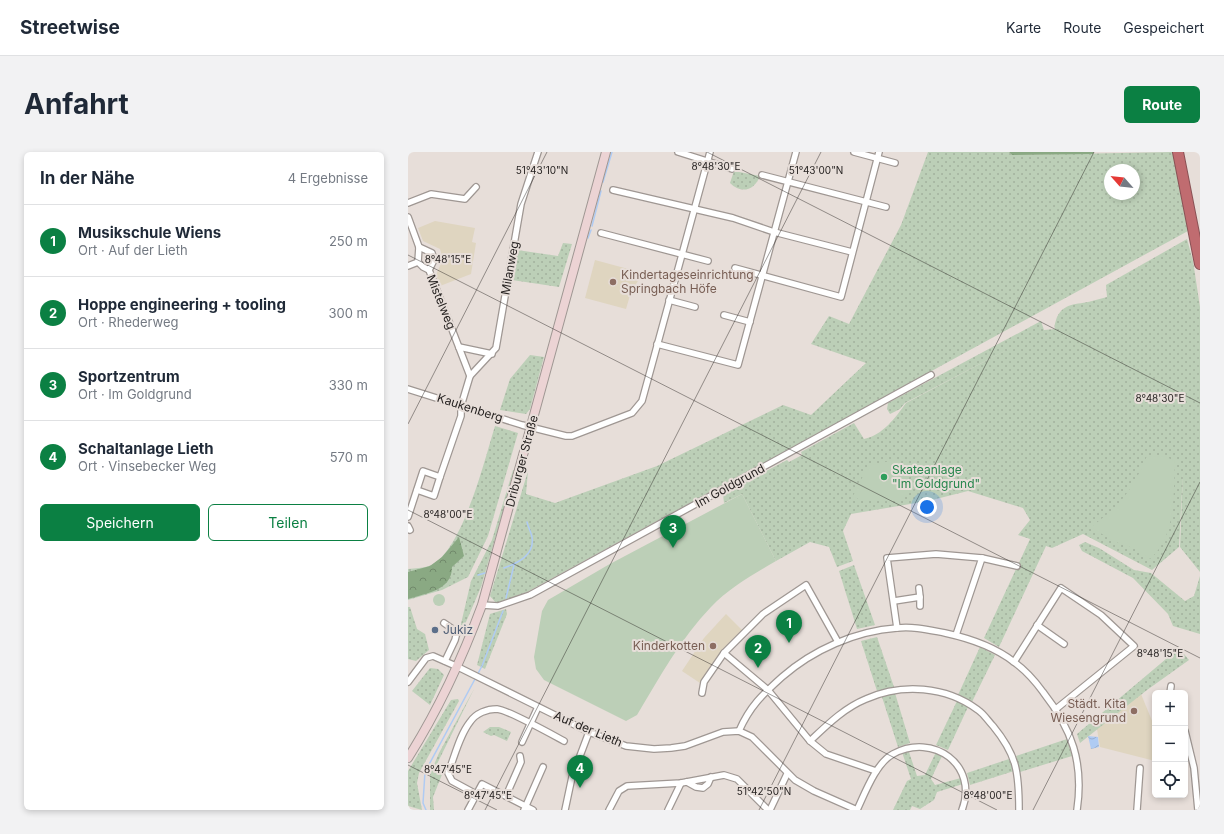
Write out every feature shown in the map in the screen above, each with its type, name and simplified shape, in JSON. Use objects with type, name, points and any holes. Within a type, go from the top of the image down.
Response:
[{"type":"highway","points":[[1178,152],[1200,264]]},
{"type":"main road","name":"Driburger Straße","points":[[408,758],[429,725],[458,666],[482,605],[532,427],[606,152]]},
{"type":"street","name":"Milanweg","points":[[470,376],[492,354],[497,344],[521,204],[538,152]]},
{"type":"street","points":[[678,152],[732,169]]},
{"type":"street","name":"Kaukenberg","points":[[408,388],[461,406],[532,427],[570,436],[632,413],[642,401],[710,152]]},
{"type":"street","points":[[658,344],[738,365],[796,152]]},
{"type":"street","points":[[854,152],[878,155],[895,163]]},
{"type":"street","points":[[735,268],[841,297],[878,155]]},
{"type":"street","points":[[762,174],[886,207]]},
{"type":"street","points":[[408,203],[431,194],[465,199],[476,187]]},
{"type":"street","points":[[613,190],[739,220],[774,232],[852,252]]},
{"type":"street","name":"Mistelweg","points":[[408,216],[419,247],[418,262]]},
{"type":"street","points":[[601,233],[708,261]]},
{"type":"street","points":[[419,247],[432,253],[434,260],[429,270]]},
{"type":"street","name":"Mistelweg","points":[[408,266],[418,262]]},
{"type":"street","name":"Mistelweg","points":[[418,262],[429,270],[470,376]]},
{"type":"street","points":[[670,300],[695,307]]},
{"type":"street","points":[[724,315],[750,322]]},
{"type":"street","points":[[459,347],[492,354]]},
{"type":"street","name":"Im Goldgrund","points":[[482,605],[498,606],[530,595],[931,375]]},
{"type":"street","points":[[417,490],[434,496],[460,416],[461,406],[470,376]]},
{"type":"street","points":[[408,517],[423,471],[440,477]]},
{"type":"street","points":[[897,628],[887,558],[936,554],[982,558],[1017,566]]},
{"type":"street","points":[[956,635],[982,558]]},
{"type":"street","points":[[702,693],[704,682],[724,653],[763,614],[806,585],[838,642]]},
{"type":"street","points":[[919,588],[920,606]]},
{"type":"street","points":[[1014,662],[1061,588],[1101,615],[1134,646],[1056,709]]},
{"type":"street","points":[[894,601],[920,597]]},
{"type":"street","points":[[444,623],[457,632],[455,640],[445,661]]},
{"type":"street","points":[[1037,625],[1064,644]]},
{"type":"street","points":[[962,810],[966,790],[964,780],[957,764],[940,750],[918,746],[892,754],[876,771],[857,810],[814,791],[787,774],[752,736],[739,731],[749,709],[768,690],[804,660],[838,642],[867,633],[897,628],[923,628],[956,635],[988,647],[1014,662],[1035,682],[1056,709],[1073,742],[1078,766],[1079,794],[1077,810]]},
{"type":"street","points":[[724,653],[768,690],[810,741],[826,754],[876,771]]},
{"type":"street","name":"Auf der Lieth","points":[[408,682],[426,658],[433,656],[458,666],[589,732],[626,746],[654,749],[685,746],[723,732],[739,731]]},
{"type":"street","points":[[1170,690],[1171,686]]},
{"type":"street","points":[[810,741],[835,718],[865,699],[899,689],[927,690],[951,694],[979,710],[1004,739],[1015,764],[1019,783],[1019,810]]},
{"type":"street","points":[[522,742],[538,707]]},
{"type":"street","points":[[476,794],[452,781],[448,772],[465,730],[471,720],[478,714],[487,710],[498,709],[564,741]]},
{"type":"street","points":[[565,810],[572,777],[589,732]]},
{"type":"street","points":[[1188,743],[1194,768],[1198,810]]},
{"type":"street","points":[[506,796],[521,762],[520,756]]},
{"type":"street","points":[[525,808],[543,767]]},
{"type":"street","points":[[1137,810],[1140,768]]},
{"type":"street","points":[[609,810],[619,790],[627,786],[684,782],[724,775],[736,779],[769,810],[787,774]]},
{"type":"street","points":[[684,782],[703,788],[712,777]]},
{"type":"street","points":[[668,810],[684,782]]},
{"type":"street","points":[[468,810],[482,784],[506,796],[525,808],[533,810]]},
{"type":"shaded area","points":[[435,221],[475,228],[472,242],[476,243],[471,274],[440,286],[436,275],[443,259],[440,249],[423,241],[418,228]]},
{"type":"shaded area","name":"Kindertageseinrichtung Springbach Höfe","points":[[595,260],[643,273],[631,292],[626,309],[585,298]]},
{"type":"shaded area","name":"Kinderkotten","points":[[726,614],[742,630],[712,664],[700,683],[682,671],[704,638]]},
{"type":"shaded area","name":"Städt. Kita Wiesengrund","points":[[1141,694],[1152,721],[1152,760],[1100,747],[1097,729]]},
{"type":"green space","points":[[928,152],[1009,152],[1013,155],[1173,152],[1188,231],[527,592],[496,603],[490,596],[528,471],[526,494],[555,503],[657,466],[783,405],[811,415],[866,363],[811,344],[829,316],[849,324],[901,225]]},
{"type":"green space","points":[[1009,152],[1094,152],[1093,154],[1012,155]]},
{"type":"green space","points":[[734,171],[760,176],[751,188],[743,190],[738,189],[730,183]]},
{"type":"green space","points":[[1187,239],[1193,261],[1200,307],[1200,572],[1180,547],[1183,472],[1179,547],[1152,570],[1083,534],[1052,548],[1046,546],[999,647],[984,638],[1030,539],[1018,535],[1030,520],[1023,508],[968,491],[928,501],[851,514],[843,531],[853,561],[837,567],[829,547],[810,542],[776,561],[742,494],[724,503],[723,494],[787,460],[789,462],[802,455],[801,452],[854,423],[864,439],[877,434],[888,425],[906,403],[1022,342],[905,403],[900,409],[890,414],[887,409],[888,403],[1041,321],[1044,330],[1055,329],[1056,320],[1059,314],[1066,307],[1107,297],[1106,285]]},
{"type":"green space","points":[[563,243],[572,244],[559,287],[512,280],[517,250],[558,256]]},
{"type":"green space","points":[[530,355],[544,357],[530,409],[526,414],[500,410],[510,379]]},
{"type":"green space","points":[[495,426],[518,433],[488,536],[468,577],[442,590],[408,600],[408,569],[429,566],[441,558],[452,544],[462,525],[471,504]]},
{"type":"green space","points":[[1147,456],[1166,457],[1175,461],[1172,513],[1169,526],[1159,549],[1150,559],[1133,548],[1113,541],[1091,527],[1125,496],[1137,478]]},
{"type":"green space","name":"Skateanlage \"Im Goldgrund\"","points":[[894,460],[912,487],[899,500],[860,500],[853,496],[868,466]]},
{"type":"green space","points":[[513,470],[515,470],[481,587],[463,629],[460,628],[471,581],[492,540]]},
{"type":"green space","points":[[742,494],[776,561],[742,582],[718,600],[700,619],[680,645],[637,715],[626,721],[544,680],[536,669],[534,657],[542,611],[548,600],[608,565]]},
{"type":"green space","points":[[459,537],[464,556],[452,567],[451,575],[448,581],[437,590],[408,599],[408,572],[430,566],[442,557]]},
{"type":"green space","points":[[1085,542],[1099,548],[1134,570],[1151,573],[1185,601],[1194,596],[1200,576],[1200,634],[1173,626],[1168,614],[1133,578],[1082,551],[1079,545]]},
{"type":"green space","points":[[854,565],[875,625],[857,629],[839,571]]},
{"type":"green space","points":[[437,594],[441,594],[445,600],[441,606],[437,606],[433,602],[433,598]]},
{"type":"green space","points":[[408,607],[410,607],[417,629],[425,634],[429,650],[416,661],[408,659]]},
{"type":"green space","points":[[506,609],[507,614],[485,669],[477,665],[490,614]]},
{"type":"green space","points":[[877,637],[894,687],[877,691],[861,641]]},
{"type":"green space","points":[[980,647],[995,655],[972,702],[958,695]]},
{"type":"green space","points":[[1179,648],[1189,660],[1147,690],[1080,743],[1077,734]]},
{"type":"green space","points":[[430,668],[438,669],[444,675],[430,705],[412,691]]},
{"type":"green space","points":[[474,689],[437,764],[443,772],[433,797],[434,810],[430,810],[430,774],[439,753]]},
{"type":"green space","points":[[895,693],[910,743],[898,747],[882,697]]},
{"type":"green space","points":[[458,699],[459,701],[419,773],[417,783],[422,810],[408,806],[408,771],[451,700]]},
{"type":"green space","points":[[957,701],[968,707],[948,750],[936,745]]},
{"type":"green space","points":[[490,727],[499,727],[511,732],[507,741],[483,732]]},
{"type":"green space","points":[[1067,739],[1072,756],[1020,772],[1016,756]]},
{"type":"green space","points":[[908,749],[917,776],[925,775],[936,752],[942,756],[931,779],[935,785],[961,778],[963,784],[937,792],[934,800],[920,809],[912,806],[910,810],[893,810],[907,781],[911,779],[902,752]]},
{"type":"green space","points":[[1009,759],[1014,771],[970,785],[967,773]]},
{"type":"water","points":[[1088,736],[1098,737],[1099,747],[1091,749]]},
{"type":"waterway","points":[[603,182],[612,152]]},
{"type":"waterway","points":[[592,226],[601,191]]},
{"type":"waterway","points":[[588,238],[591,230]]},
{"type":"waterway","points":[[504,568],[520,561],[531,549],[532,537],[527,522]]},
{"type":"waterway","points":[[506,598],[514,565]]},
{"type":"waterway","points":[[478,575],[485,573]]},
{"type":"waterway","points":[[426,810],[423,803],[425,772],[482,666],[503,611]]},
{"type":"place","name":"Kindertageseinrichtung Springbach Höfe","points":[[613,282]]},
{"type":"place","name":"Skateanlage \"Im Goldgrund\"","points":[[884,477]]},
{"type":"place","name":"Sportzentrum","points":[[673,548]]},
{"type":"place","name":"Jukiz","points":[[435,630]]},
{"type":"place","name":"Musikschule Wiens","points":[[789,643]]},
{"type":"place","name":"Kinderkotten","points":[[713,646]]},
{"type":"place","name":"Hoppe engineering + tooling","points":[[758,668]]},
{"type":"place","name":"Städt. Kita Wiesengrund","points":[[1134,711]]},
{"type":"place","name":"Schaltanlage Lieth","points":[[580,788]]}]
